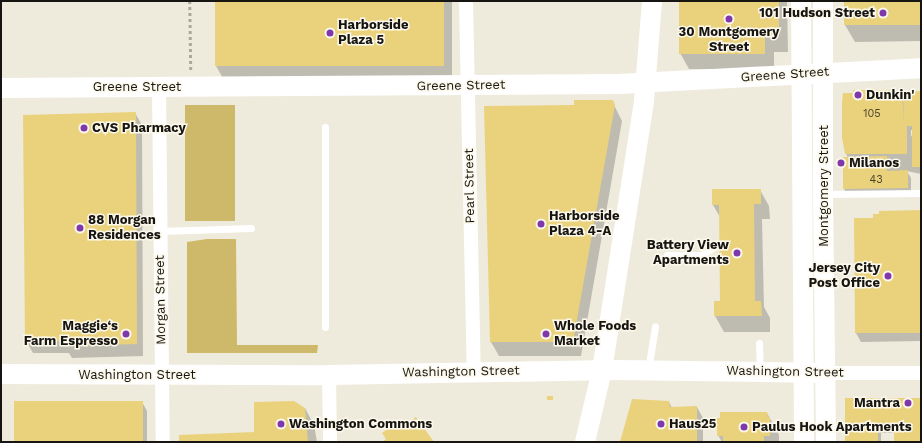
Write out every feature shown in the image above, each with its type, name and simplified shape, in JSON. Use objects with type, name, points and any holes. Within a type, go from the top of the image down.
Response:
[{"type":"street","name":"Pearl Street","points":[[466,1],[474,371]]},
{"type":"street","points":[[585,442],[602,370],[646,83],[652,1]]},
{"type":"street","name":"Montgomery Street","points":[[801,1],[804,442]]},
{"type":"street","name":"Montgomery Street","points":[[823,1],[824,72],[822,194],[826,442]]},
{"type":"street","name":"Greene Street","points":[[1,88],[468,86],[646,83],[824,72],[921,68]]},
{"type":"street","name":"Morgan Street","points":[[159,87],[163,442]]},
{"type":"street","name":"Washington Street","points":[[1,374],[329,375],[474,371],[602,370],[921,373]]},
{"type":"street","points":[[329,375],[330,442]]},
{"type":"lane","points":[[325,127],[325,327]]},
{"type":"lane","points":[[822,194],[921,193]]},
{"type":"lane","points":[[161,231],[251,228]]},
{"type":"lane","points":[[667,255],[702,255],[717,245]]},
{"type":"lane","points":[[648,370],[655,327]]},
{"type":"lane","points":[[759,343],[760,371]]},
{"type":"path","points":[[190,1],[191,73]]},
{"type":"shaded area","points":[[185,105],[235,105],[235,221],[185,221]]},
{"type":"shaded area","points":[[207,239],[236,239],[237,345],[318,345],[317,353],[187,353],[187,242]]},
{"type":"building","name":"Harborside Plaza 5","points":[[215,1],[444,1],[444,66],[215,66]]},
{"type":"building","name":"30 Montgomery Street","points":[[679,1],[779,1],[779,36],[765,36],[765,54],[679,54]]},
{"type":"building","name":"101 Hudson Street","points":[[844,1],[921,1],[921,25],[844,25]]},
{"type":"building","points":[[853,90],[890,90],[890,93],[902,93],[904,126],[903,92],[921,91],[921,167],[912,167],[912,126],[907,126],[907,154],[845,154],[842,138],[843,93],[853,93]]},
{"type":"building","name":"Harborside Plaza 4-A","points":[[574,100],[613,100],[615,105],[573,342],[490,342],[484,106],[574,105]]},
{"type":"building","name":"88 Morgan Residences","points":[[136,112],[137,344],[64,346],[64,341],[25,341],[23,115]]},
{"type":"building","points":[[887,156],[887,171],[908,170],[908,188],[843,189],[843,157]]},
{"type":"building","name":"Battery View Apartments","points":[[712,189],[761,189],[761,204],[754,204],[755,301],[761,301],[762,316],[714,316],[714,301],[720,301],[719,205],[712,205]]},
{"type":"building","name":"Jersey City Post Office","points":[[921,210],[921,333],[855,333],[854,218],[873,218],[873,214],[879,214],[879,211]]},
{"type":"building","points":[[547,396],[553,396],[553,400],[547,400]]},
{"type":"building","points":[[845,398],[921,398],[921,442],[894,442],[894,427],[878,427],[878,442],[845,442]]},
{"type":"building","name":"Haus25","points":[[632,399],[669,401],[670,407],[697,406],[697,442],[620,442]]},
{"type":"building","points":[[14,401],[143,401],[143,442],[14,442]]},
{"type":"building","name":"Washington Commons","points":[[294,401],[305,408],[308,442],[179,442],[179,435],[254,432],[254,402]]},
{"type":"building","name":"Paulus Hook Apartments","points":[[720,412],[767,412],[768,417],[770,417],[770,436],[764,436],[764,442],[723,442],[723,436],[717,436],[717,418],[720,418]]},
{"type":"building","points":[[416,417],[434,442],[382,442],[386,439],[382,433],[395,424],[399,429]]},
{"type":"place","name":"101 Hudson Street","points":[[883,13]]},
{"type":"place","name":"30 Montgomery Street","points":[[729,19]]},
{"type":"place","name":"Harborside Plaza 5","points":[[330,33]]},
{"type":"place","name":"Dunkin'","points":[[858,95]]},
{"type":"place","name":"CVS Pharmacy","points":[[84,128]]},
{"type":"place","name":"Milanos","points":[[841,163]]},
{"type":"place","name":"Harborside Plaza 4-A","points":[[541,224]]},
{"type":"place","name":"88 Morgan Residences","points":[[80,228]]},
{"type":"place","name":"Battery View Apartments","points":[[737,253]]},
{"type":"place","name":"Jersey City Post Office","points":[[888,276]]},
{"type":"place","name":"Maggie‘s Farm Espresso","points":[[126,334]]},
{"type":"place","name":"Whole Foods Market","points":[[546,334]]},
{"type":"place","name":"Mantra","points":[[908,403]]},
{"type":"place","name":"Washington Commons","points":[[281,424]]},
{"type":"place","name":"Haus25","points":[[661,424]]},
{"type":"place","name":"Paulus Hook Apartments","points":[[744,427]]}]
